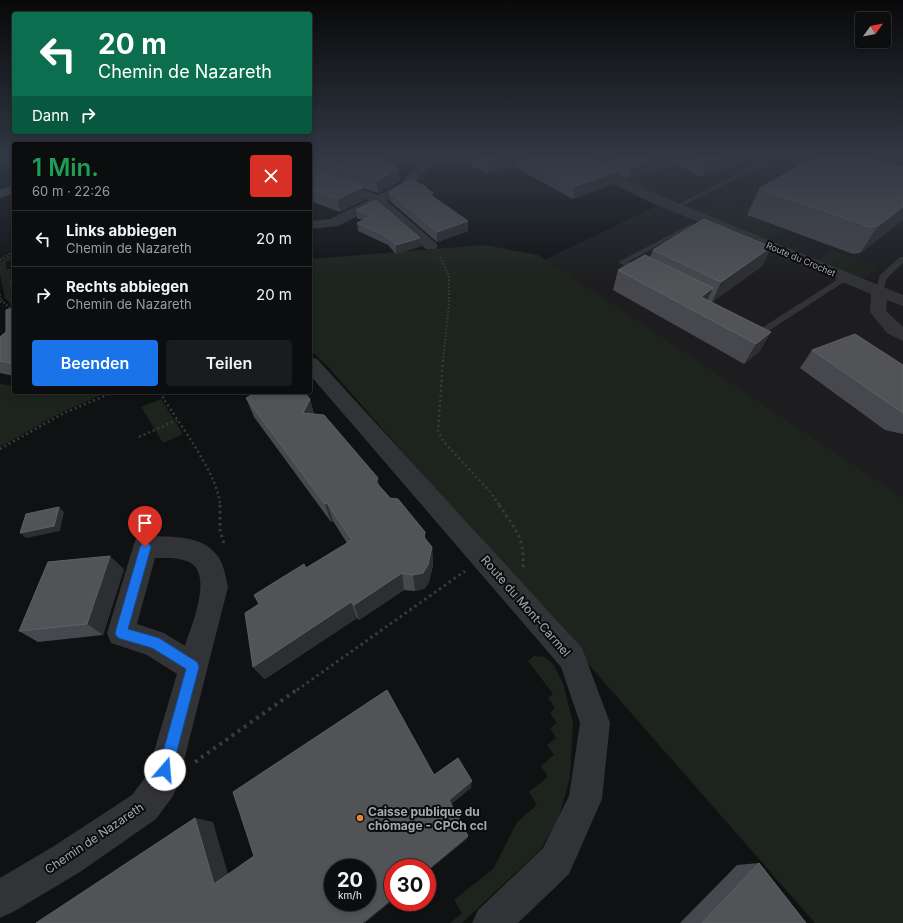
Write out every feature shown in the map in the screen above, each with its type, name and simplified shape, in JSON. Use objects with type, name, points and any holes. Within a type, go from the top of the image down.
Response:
[{"type":"street","points":[[312,225],[333,223],[377,199]]},
{"type":"street","points":[[377,199],[431,246]]},
{"type":"street","name":"Route du Crochet","points":[[659,199],[903,301]]},
{"type":"street","points":[[879,292],[878,312],[893,329],[903,335]]},
{"type":"street","name":"Route du Mont-Carmel","points":[[312,365],[572,658],[595,723],[585,799],[556,861],[491,923]]},
{"type":"street","name":"Chemin de Nazareth","points":[[0,900],[144,807],[161,784],[174,743],[193,667]]},
{"type":"lane","points":[[676,207],[692,199]]},
{"type":"lane","points":[[649,276],[622,262],[693,225]]},
{"type":"lane","points":[[879,292],[884,277],[903,260]]},
{"type":"lane","points":[[747,325],[760,332],[846,278]]},
{"type":"path","points":[[431,246],[440,247],[443,250],[438,254],[449,276],[449,304],[445,333],[438,431],[444,442],[491,493],[521,537]]},
{"type":"path","points":[[0,260],[12,252]]},
{"type":"path","points":[[0,294],[0,304]]},
{"type":"path","points":[[1,300],[12,310]]},
{"type":"path","points":[[0,449],[64,413],[109,394]]},
{"type":"path","points":[[165,394],[163,398],[202,458],[220,497],[220,530],[226,551]]},
{"type":"path","points":[[139,437],[177,420]]},
{"type":"path","points":[[194,763],[484,558]]},
{"type":"shaded area","points":[[643,199],[903,199],[903,499],[544,260],[657,206]]},
{"type":"shaded area","points":[[725,200],[750,210],[748,214],[757,220],[783,230],[766,241],[692,210],[690,207],[691,205],[695,204],[706,210]]},
{"type":"shaded area","points":[[484,245],[538,255],[903,498],[903,923],[815,923],[329,368],[312,352],[312,259]]},
{"type":"shaded area","points":[[831,250],[878,268],[867,277],[861,278],[816,261]]},
{"type":"shaded area","points":[[12,254],[12,260],[6,262],[6,269],[12,269],[12,306],[5,298],[0,274],[0,262]]},
{"type":"shaded area","points":[[0,384],[12,386],[12,394],[103,394],[64,411],[0,447]]},
{"type":"shaded area","points":[[161,399],[183,434],[163,443],[141,407]]},
{"type":"shaded area","points":[[534,656],[545,657],[553,664],[563,683],[573,723],[570,778],[558,820],[540,850],[462,923],[450,923],[462,913],[454,900],[493,869],[517,822],[537,805],[529,792],[548,777],[541,766],[554,755],[547,745],[556,738],[550,728],[557,723],[550,713],[555,708],[548,698],[553,694],[528,661]]},
{"type":"building","points":[[397,199],[436,199],[468,221],[437,232]]},
{"type":"building","points":[[788,199],[903,199],[903,207],[878,226],[870,227]]},
{"type":"building","points":[[376,200],[420,238],[396,245],[387,237],[357,223],[371,216],[356,210]]},
{"type":"building","points":[[704,219],[771,247],[721,282],[653,250]]},
{"type":"building","points":[[645,255],[713,288],[701,297],[771,332],[756,344],[618,270]]},
{"type":"building","points":[[12,308],[12,364],[0,361],[0,337],[6,332],[6,310]]},
{"type":"building","points":[[855,334],[903,365],[903,413],[812,350]]},
{"type":"building","points":[[254,394],[306,394],[310,399],[303,413],[324,415],[378,478],[376,482],[390,498],[398,499],[425,532],[424,537],[432,547],[428,565],[423,573],[413,575],[402,573],[354,605],[351,602],[253,667],[245,613],[259,604],[254,595],[304,564],[306,568],[352,540],[327,503],[325,504],[246,398]]},
{"type":"building","points":[[59,507],[54,526],[20,533],[26,514]]},
{"type":"building","points":[[110,556],[87,624],[19,631],[48,562]]},
{"type":"building","points":[[387,690],[434,775],[458,758],[472,781],[449,800],[468,836],[436,863],[436,859],[384,859],[384,905],[362,923],[36,923],[195,818],[214,884],[254,856],[233,792]]},
{"type":"building","points":[[759,863],[806,923],[702,923]]},
{"type":"place","name":"Caisse publique du chômage - CPCh ccl","points":[[360,818]]},
{"type":"route","points":[[145,547],[121,633],[154,643],[193,667],[174,743],[165,770]]}]
